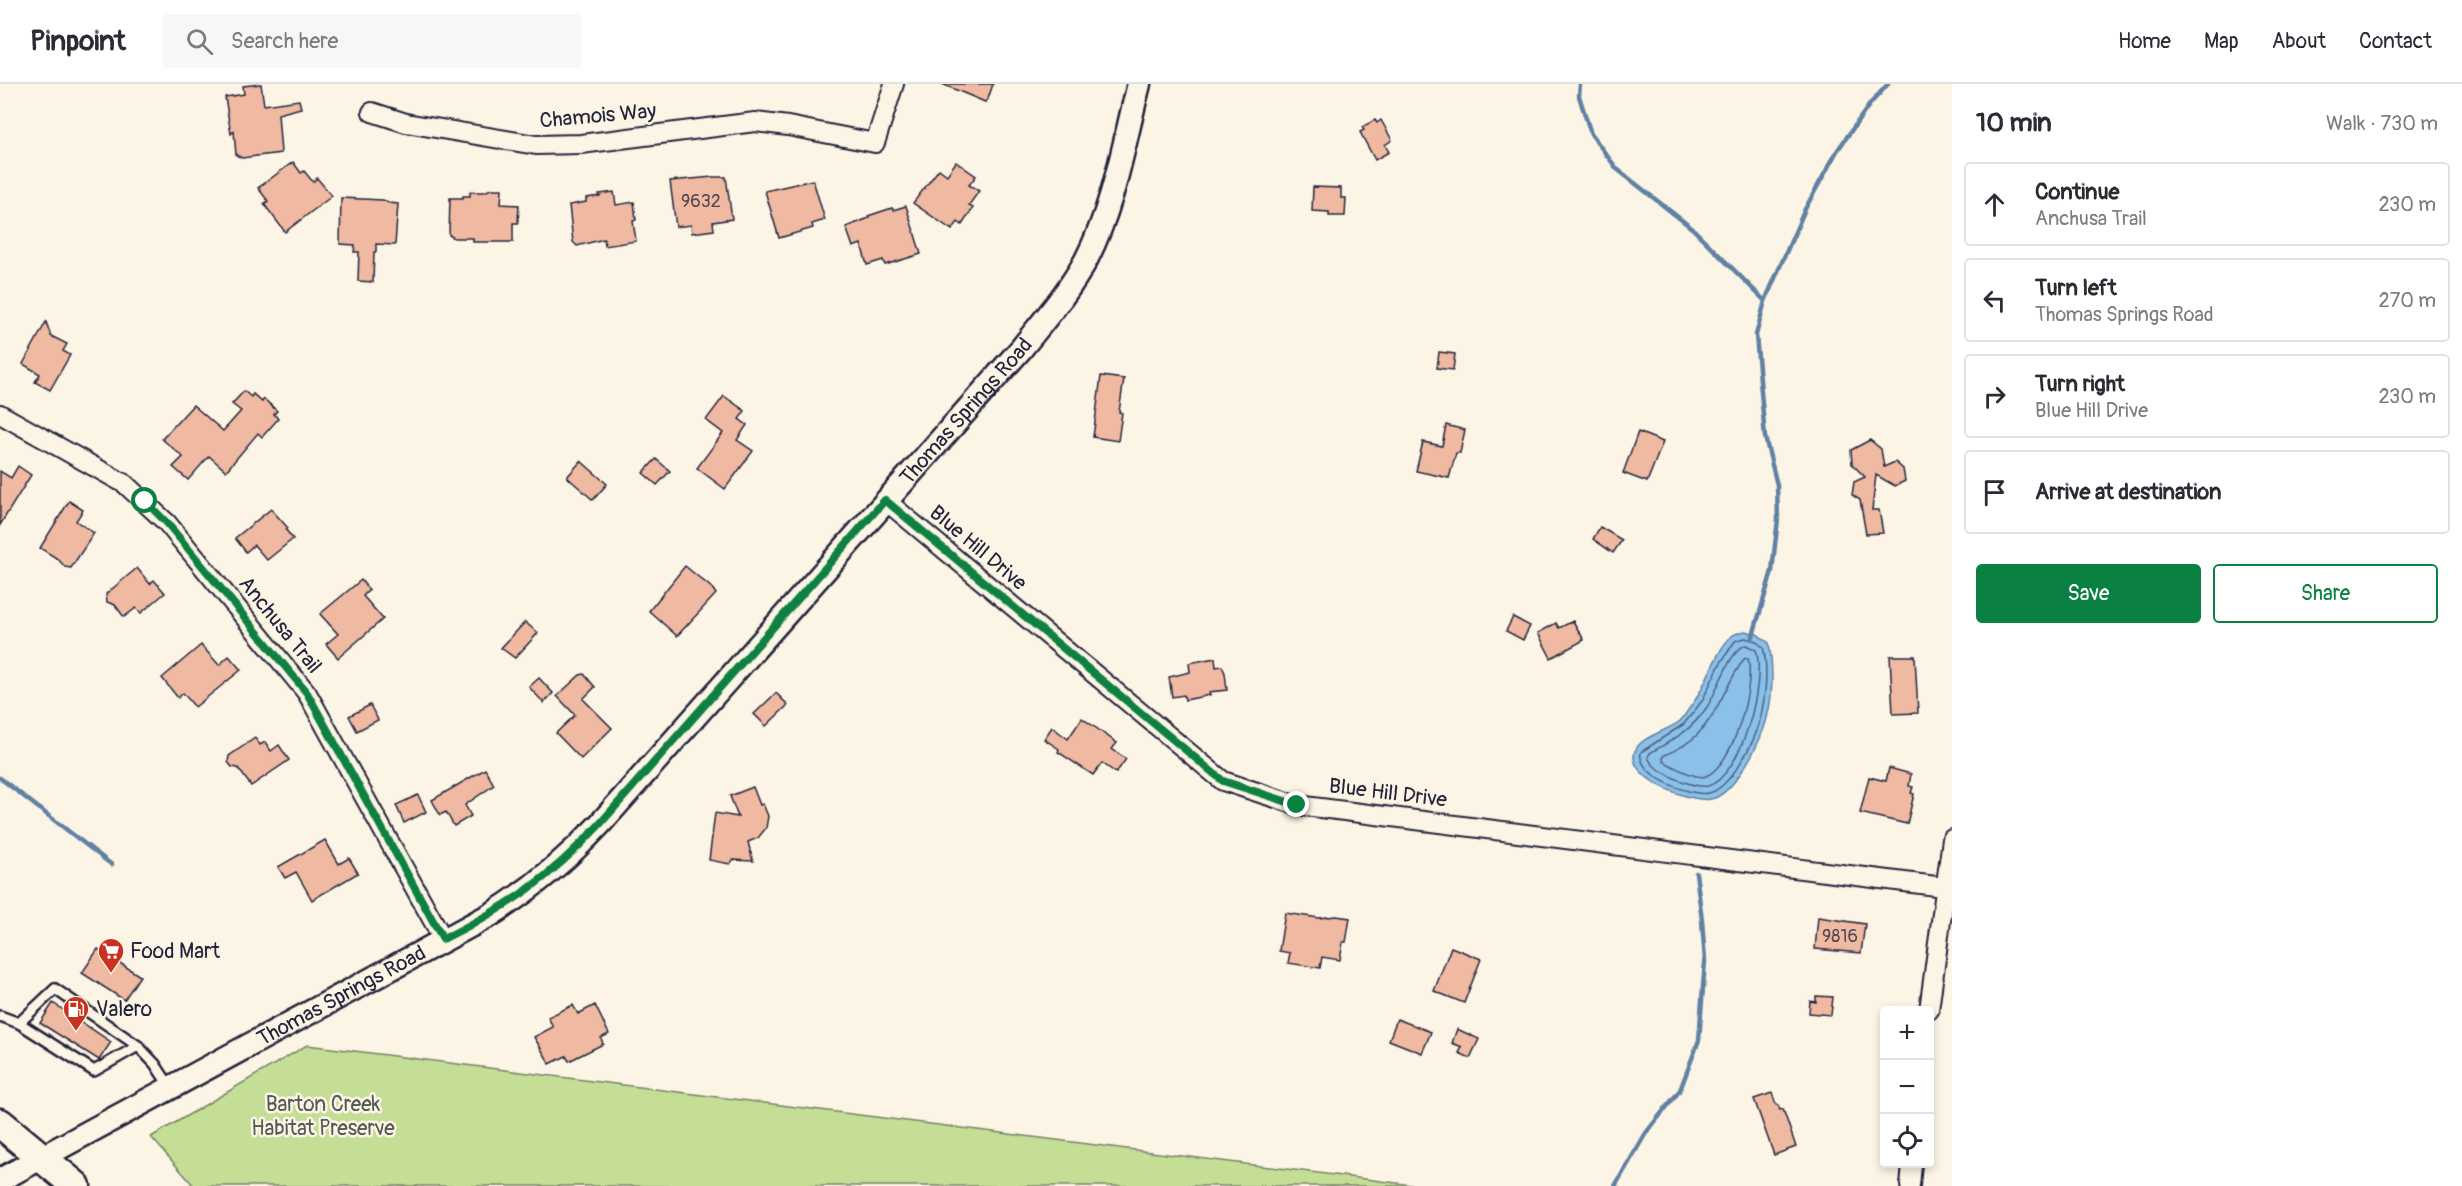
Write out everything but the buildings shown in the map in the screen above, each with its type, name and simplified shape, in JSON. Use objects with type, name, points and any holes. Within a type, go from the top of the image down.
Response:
[{"type":"main road","points":[[0,1123],[76,1186]]},
{"type":"street","name":"Chamois Way","points":[[372,112],[417,125],[536,146],[581,144],[756,122],[875,143],[894,84]]},
{"type":"street","name":"Thomas Springs Road","points":[[0,1180],[492,914],[523,895],[562,863],[628,793],[1021,349],[1070,287],[1086,259],[1101,223],[1139,84]]},
{"type":"street","name":"Anchusa Trail","points":[[0,414],[124,484],[167,523],[307,693],[443,939]]},
{"type":"street","name":"Blue Hill Drive","points":[[885,500],[1223,781],[1297,805],[1949,887]]},
{"type":"street","points":[[1930,1006],[1949,887],[1952,839]]},
{"type":"street","points":[[1910,1186],[1912,1168]]},
{"type":"lane","points":[[19,1023],[55,989],[138,1046],[155,1064],[170,1087]]},
{"type":"lane","points":[[0,1016],[19,1023],[94,1071],[138,1046]]},
{"type":"green space","name":"Barton Creek Habitat Preserve","points":[[307,1045],[1420,1186],[194,1186],[151,1137]]},
{"type":"water","points":[[1745,631],[1757,634],[1769,643],[1772,664],[1771,697],[1767,718],[1761,737],[1750,758],[1728,789],[1711,799],[1689,797],[1662,787],[1640,770],[1635,761],[1635,751],[1643,741],[1675,725],[1681,719],[1696,699],[1726,642],[1735,634]]},
{"type":"waterway","points":[[1580,84],[1579,96],[1591,134],[1617,169],[1693,229],[1765,301]]},
{"type":"waterway","points":[[1752,639],[1772,571],[1778,519],[1777,485],[1765,437],[1756,335],[1765,301],[1805,209],[1837,151],[1870,104],[1888,84]]},
{"type":"waterway","points":[[0,778],[112,865]]},
{"type":"waterway","points":[[1615,1186],[1646,1133],[1680,1090],[1699,1040],[1705,961],[1696,873]]},
{"type":"place","name":"Food Mart","points":[[111,974]]},
{"type":"place","name":"Valero","points":[[76,1032]]},
{"type":"route","points":[[145,501],[167,523],[307,693],[443,939],[523,895],[562,863],[599,825],[885,500],[1223,781],[1297,805]]}]
